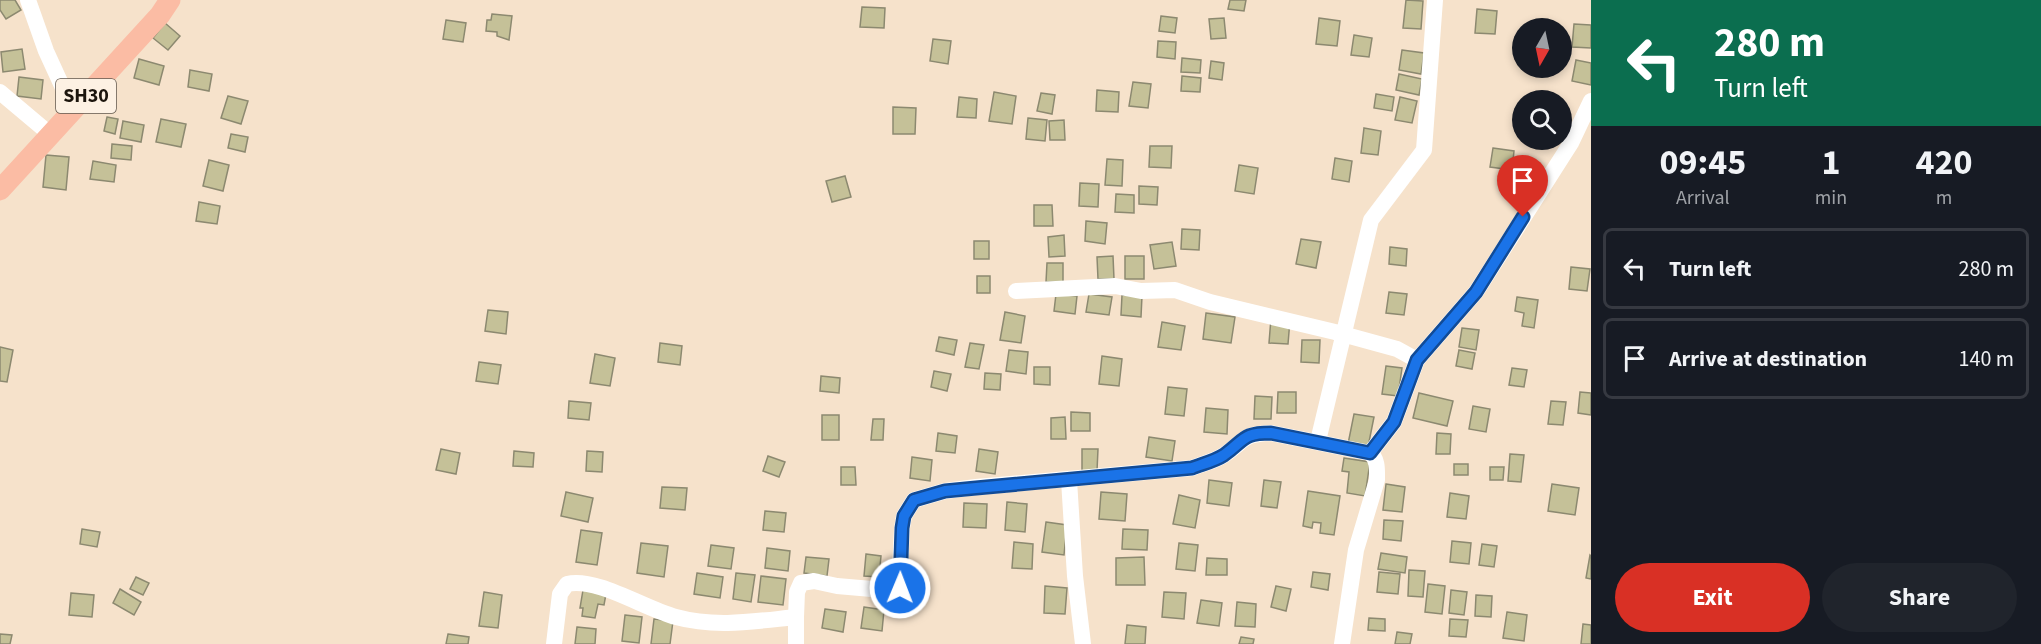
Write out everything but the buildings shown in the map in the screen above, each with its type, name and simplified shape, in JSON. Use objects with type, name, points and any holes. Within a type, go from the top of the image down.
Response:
[{"type":"main road","name":"SH30","points":[[0,190],[160,15],[170,0]]},
{"type":"street","points":[[28,0],[46,51],[73,110]]},
{"type":"street","points":[[1318,441],[1371,220],[1424,150],[1435,0]]},
{"type":"street","points":[[0,92],[51,135]]},
{"type":"street","points":[[1370,453],[1394,422],[1417,360],[1476,292],[1571,142],[1591,101]]},
{"type":"street","points":[[1016,291],[1115,286],[1141,291],[1175,290],[1210,302],[1397,349],[1417,360]]},
{"type":"street","points":[[796,644],[797,592],[801,583],[814,581],[856,588],[895,591],[898,589],[904,516],[914,500],[956,490],[1192,468],[1222,456],[1245,436],[1255,433],[1271,433],[1370,453],[1378,468],[1377,480],[1356,550],[1342,644]]},
{"type":"street","points":[[1069,480],[1075,576],[1083,644]]},
{"type":"street","points":[[554,644],[560,594],[567,584],[576,582],[601,586],[677,617],[730,624],[796,617]]},
{"type":"route","points":[[900,588],[904,516],[914,500],[925,496],[945,491],[1192,468],[1222,456],[1245,436],[1255,433],[1271,433],[1318,441],[1370,453],[1394,422],[1417,360],[1476,292],[1523,217]]}]
